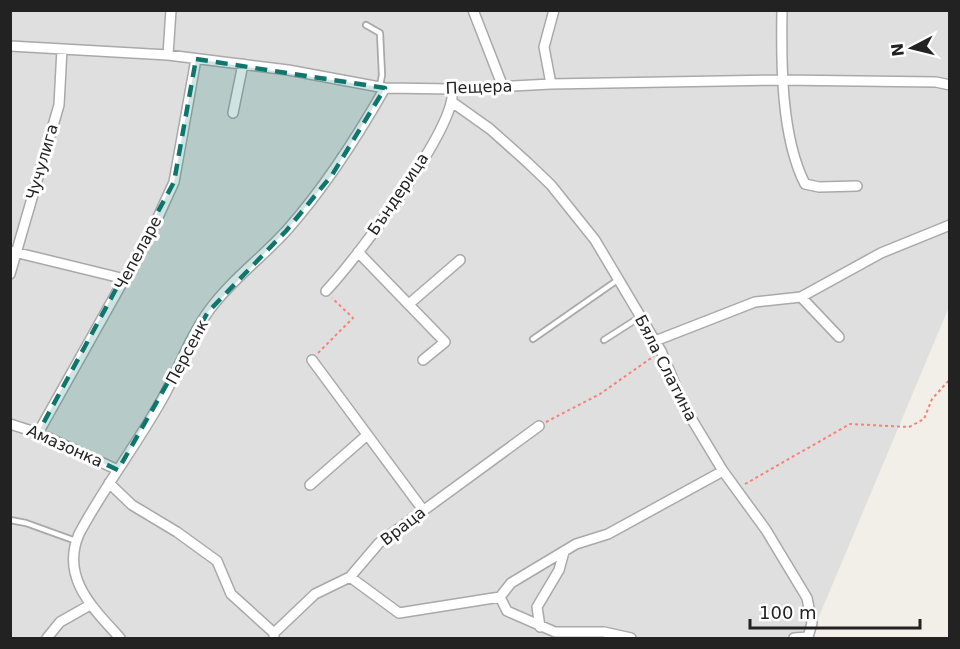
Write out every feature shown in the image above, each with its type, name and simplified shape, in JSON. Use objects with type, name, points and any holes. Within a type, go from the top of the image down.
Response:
[{"type":"street","points":[[168,55],[171,10]]},
{"type":"street","points":[[473,10],[503,87]]},
{"type":"street","points":[[551,84],[544,47],[555,10]]},
{"type":"street","points":[[782,10],[781,80],[797,169],[805,184],[819,187],[857,186]]},
{"type":"street","name":"Пещера","points":[[10,46],[168,55],[243,64],[382,87],[453,89],[551,84],[781,80],[936,82],[950,85]]},
{"type":"street","name":"Чучулига","points":[[10,274],[14,252],[59,105],[62,49]]},
{"type":"street","name":"Чепеларе","points":[[38,433],[125,279],[174,182],[196,59]]},
{"type":"street","points":[[233,113],[243,64]]},
{"type":"street","name":"Персенк","points":[[120,639],[82,594],[75,573],[76,542],[109,483],[165,394],[183,354],[208,312],[246,267],[286,231],[332,175],[349,152],[382,87]]},
{"type":"street","name":"Бъндерица","points":[[326,291],[393,206],[419,165],[452,102],[453,89]]},
{"type":"street","name":"Бяла Слатина","points":[[452,102],[490,129],[550,185],[595,240],[661,351],[685,408],[723,471],[737,488],[807,598],[812,623],[808,637]]},
{"type":"street","points":[[655,341],[755,302],[801,297],[881,253],[950,225]]},
{"type":"street","points":[[14,252],[125,279]]},
{"type":"street","points":[[358,252],[445,342],[423,360]]},
{"type":"street","points":[[409,304],[460,260]]},
{"type":"street","points":[[801,297],[839,337]]},
{"type":"street","points":[[312,360],[366,436],[423,510]]},
{"type":"street","name":"Амазонка","points":[[10,424],[38,433],[118,470]]},
{"type":"street","name":"Враца","points":[[109,483],[132,506],[177,532],[217,561],[231,594],[274,636],[315,594],[350,577],[380,543],[538,426]]},
{"type":"street","points":[[310,485],[366,436]]},
{"type":"street","points":[[350,577],[399,613],[500,597],[512,583],[576,544],[608,534],[723,471]]},
{"type":"street","points":[[540,627],[537,607],[559,570],[564,552]]},
{"type":"street","points":[[500,597],[507,611],[555,632],[604,632],[631,639]]},
{"type":"street","points":[[47,639],[60,622],[90,605]]},
{"type":"street","points":[[794,639],[808,637]]},
{"type":"lane","points":[[366,25],[380,33],[382,87]]},
{"type":"lane","points":[[533,339],[619,279]]},
{"type":"lane","points":[[604,340],[641,316]]},
{"type":"lane","points":[[10,520],[26,523],[76,542]]},
{"type":"path","points":[[312,360],[353,318],[326,291]]},
{"type":"path","points":[[538,426],[600,394],[661,351]]},
{"type":"path","points":[[737,488],[850,423],[909,427],[924,419],[932,399],[950,379]]},
{"type":"highlighted area","points":[[196,59],[385,88],[332,175],[286,231],[208,312],[118,470],[38,433],[174,182]]},
{"type":"shaded area","points":[[10,11],[949,11],[949,307],[810,638],[11,638]]}]
